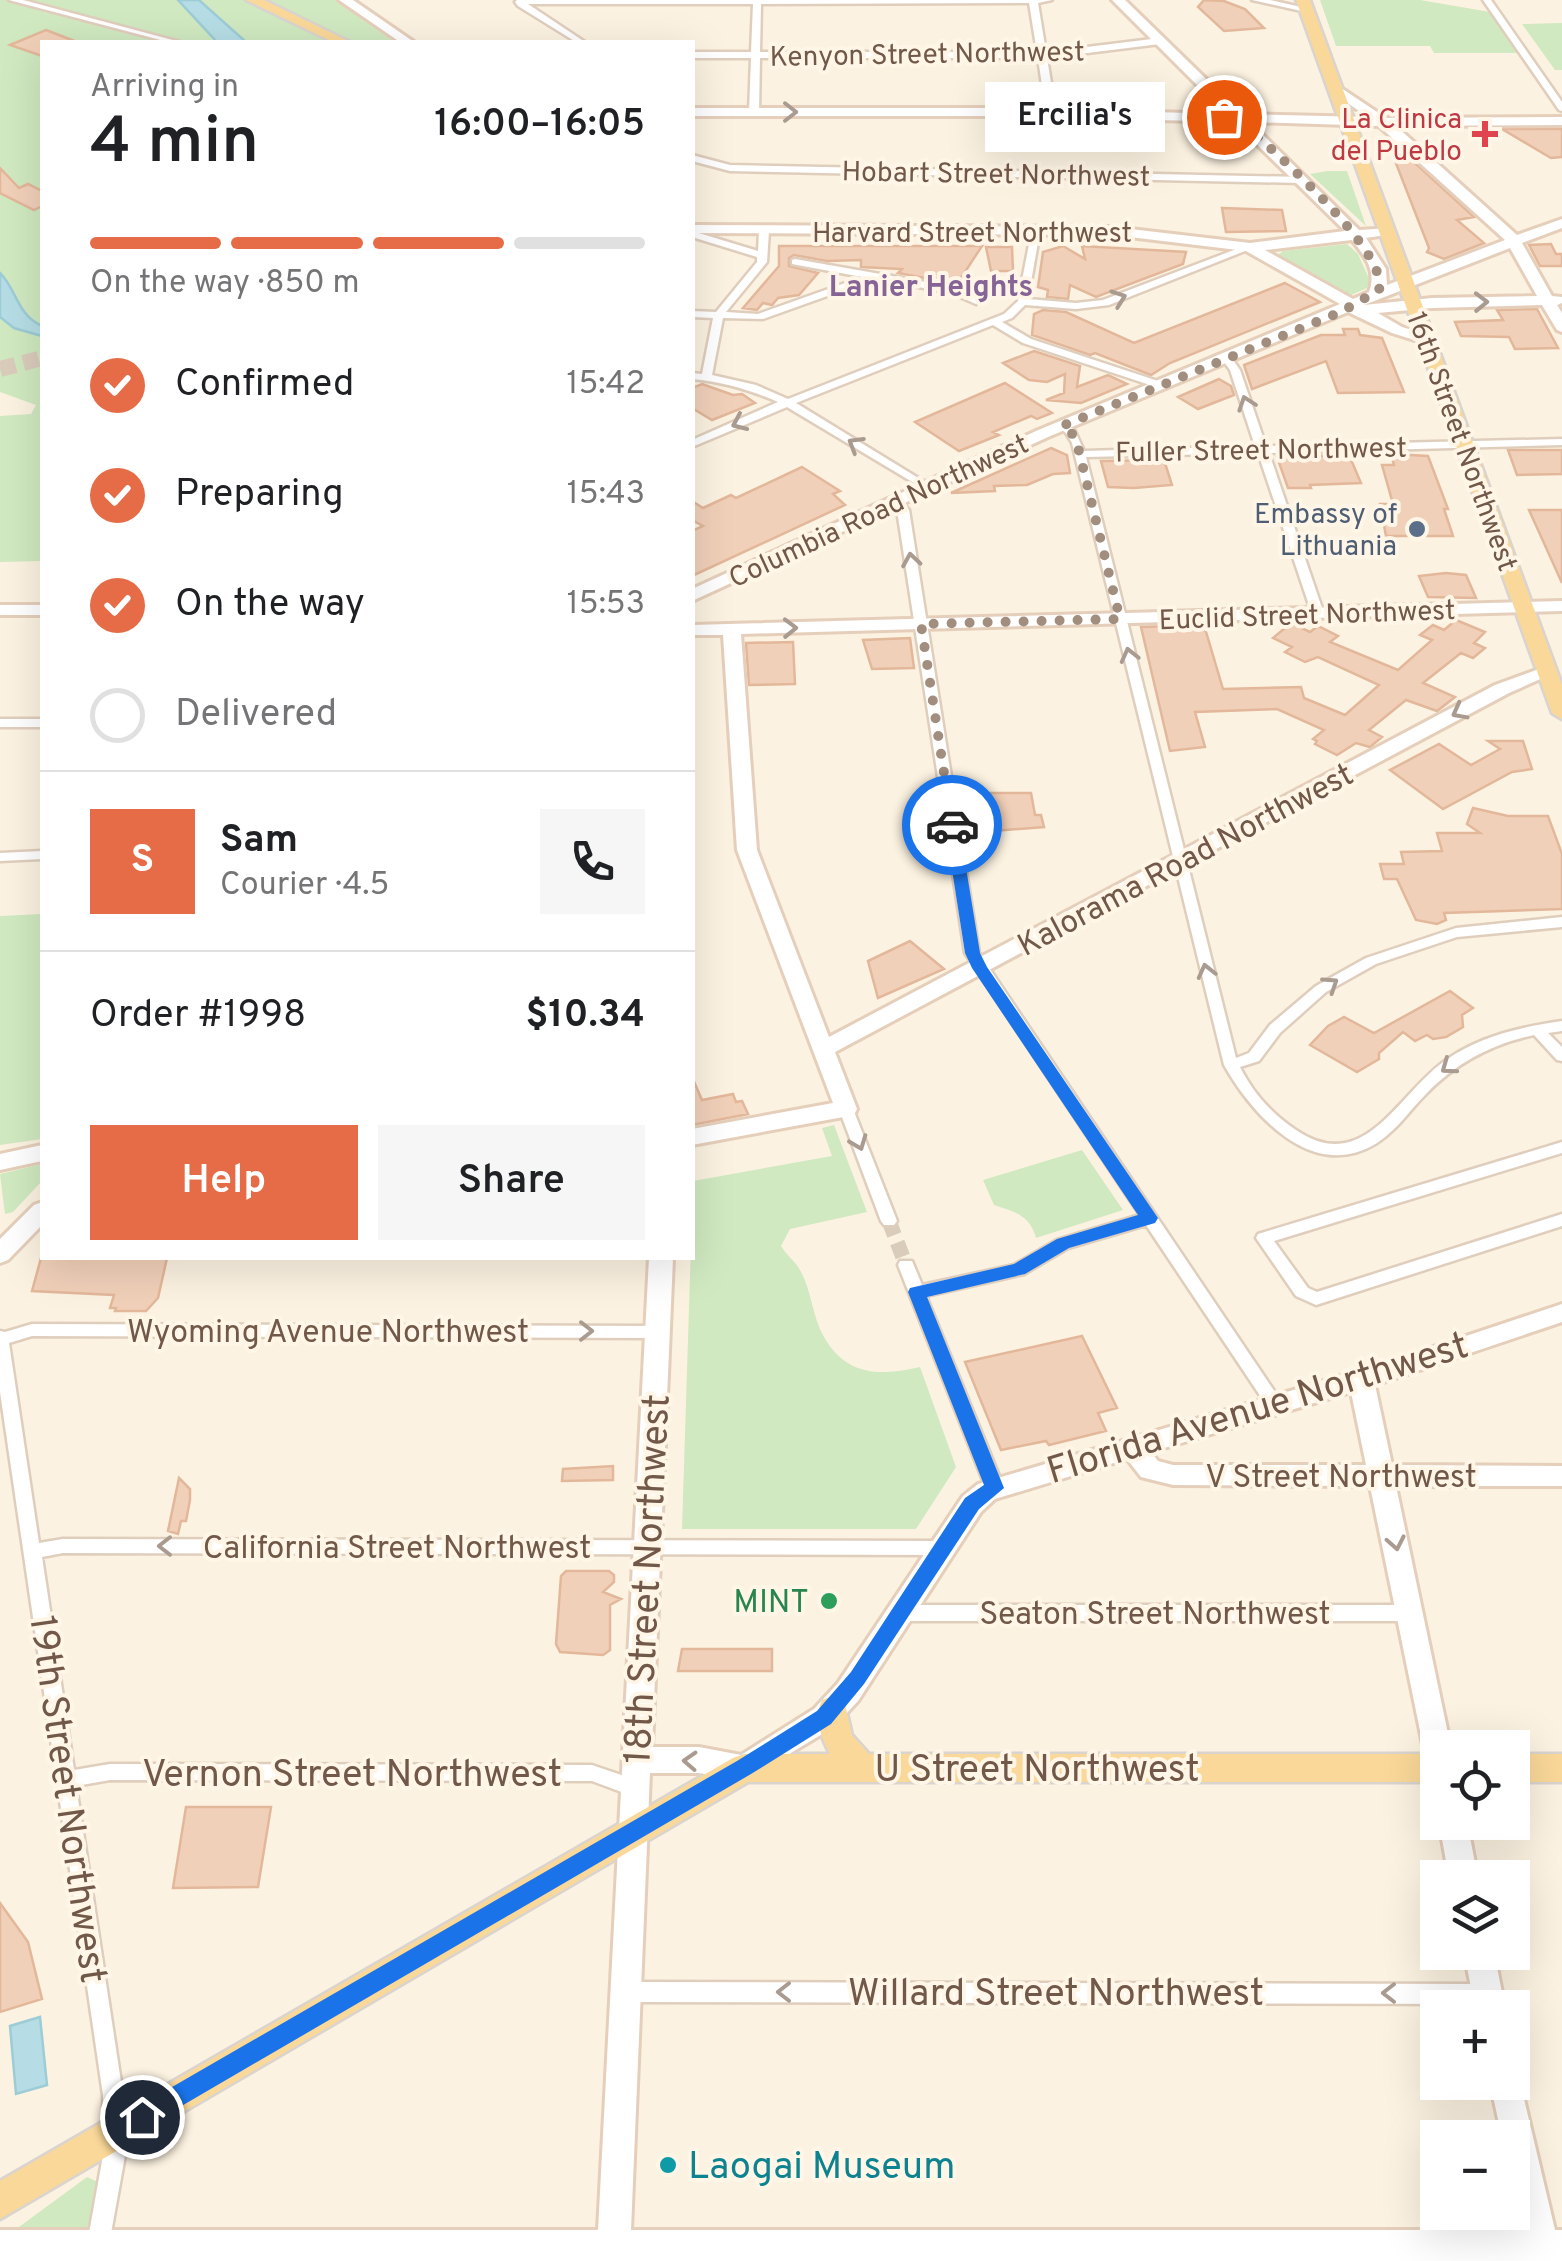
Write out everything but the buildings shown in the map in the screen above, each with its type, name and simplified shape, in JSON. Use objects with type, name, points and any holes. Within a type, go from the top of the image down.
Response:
[{"type":"main road","points":[[254,0],[338,40]]},
{"type":"main road","name":"16th Street Northwest","points":[[1305,5],[1562,713]]},
{"type":"main road","points":[[1387,231],[1370,252],[1399,265]]},
{"type":"main road","points":[[832,1710],[840,1747],[863,1768]]},
{"type":"main road","name":"U Street Northwest","points":[[744,1768],[1420,1768]]},
{"type":"main road","name":"Florida Avenue Northwest","points":[[0,2201],[744,1768]]},
{"type":"main road","points":[[1530,1768],[1562,1768]]},
{"type":"street","points":[[14,0],[168,40]]},
{"type":"street","points":[[345,0],[405,40]]},
{"type":"street","points":[[517,1],[1048,0]]},
{"type":"street","points":[[1118,0],[1370,252],[1381,278],[1375,295]]},
{"type":"street","points":[[1256,0],[1305,5]]},
{"type":"street","points":[[1487,0],[1562,108]]},
{"type":"street","points":[[517,1],[577,40]]},
{"type":"street","points":[[754,112],[756,1]]},
{"type":"street","points":[[1034,1],[1051,113]]},
{"type":"street","name":"Kenyon Street Northwest","points":[[695,55],[1043,56],[1160,41]]},
{"type":"street","points":[[1336,88],[1382,121],[1516,241],[1555,300],[1562,327]]},
{"type":"street","points":[[695,112],[1562,121]]},
{"type":"street","name":"Hobart Street Northwest","points":[[695,159],[730,168],[1301,180]]},
{"type":"street","name":"Columbia Road Northwest","points":[[695,595],[924,486],[1062,426],[1351,309],[1375,295],[1562,223]]},
{"type":"street","name":"Harvard Street Northwest","points":[[695,231],[1149,233],[1250,247],[1387,231]]},
{"type":"street","points":[[707,376],[718,316],[764,256],[764,231]]},
{"type":"street","points":[[695,443],[786,402],[1012,314],[1023,302],[1035,231]]},
{"type":"street","points":[[695,232],[764,256]]},
{"type":"street","points":[[1023,302],[1105,304],[1250,247]]},
{"type":"street","name":"Harvard Street Northwest","points":[[1250,247],[1351,309],[1410,336],[1427,339]]},
{"type":"street","points":[[795,262],[954,290],[976,301]]},
{"type":"street","points":[[695,314],[759,317],[874,276]]},
{"type":"street","points":[[1351,309],[1555,300]]},
{"type":"street","points":[[995,322],[1026,341],[1163,386]]},
{"type":"street","points":[[1227,359],[1235,370],[1318,614]]},
{"type":"street","points":[[695,376],[707,376],[786,402],[924,486]]},
{"type":"street","points":[[1062,426],[1074,436],[1080,454],[1231,1066],[1258,1104],[1292,1133],[1318,1146],[1350,1149],[1384,1130],[1436,1074],[1472,1050],[1506,1036],[1562,1026]]},
{"type":"street","name":"Fuller Street Northwest","points":[[1080,454],[1562,442]]},
{"type":"street","points":[[895,500],[903,510],[972,953],[1275,1404]]},
{"type":"street","name":"Euclid Street Northwest","points":[[695,630],[1562,606]]},
{"type":"street","points":[[0,610],[40,610]]},
{"type":"street","points":[[732,629],[747,850],[889,1221]]},
{"type":"street","name":"Kalorama Road Northwest","points":[[824,1049],[1502,689],[1547,672]]},
{"type":"street","points":[[0,723],[40,723]]},
{"type":"street","points":[[0,857],[40,855]]},
{"type":"street","points":[[1231,1066],[1254,1057],[1281,1023],[1321,990],[1385,956],[1471,930],[1562,922]]},
{"type":"street","points":[[1536,1030],[1562,1056]]},
{"type":"street","points":[[695,1136],[846,1108]]},
{"type":"street","points":[[1562,1147],[1264,1238],[1302,1292],[1316,1300],[1562,1220]]},
{"type":"street","points":[[0,1162],[40,1153]]},
{"type":"street","points":[[0,1254],[40,1213]]},
{"type":"street","points":[[916,1292],[1018,1270],[1064,1244],[1149,1218]]},
{"type":"street","name":"18th Street Northwest","points":[[614,2254],[661,1260]]},
{"type":"street","points":[[906,1265],[994,1488]]},
{"type":"street","name":"Florida Avenue Northwest","points":[[744,1768],[832,1710],[976,1500],[994,1488],[1361,1379],[1562,1313]]},
{"type":"street","name":"Wyoming Avenue Northwest","points":[[0,1338],[32,1330],[658,1332]]},
{"type":"street","name":"19th Street Northwest","points":[[0,1338],[68,1779],[115,2132],[97,2254]]},
{"type":"street","points":[[1361,1379],[1434,1730]]},
{"type":"street","name":"V Street Northwest","points":[[1132,1447],[1150,1470],[1165,1474],[1562,1476]]},
{"type":"street","name":"California Street Northwest","points":[[33,1551],[63,1546],[942,1548]]},
{"type":"street","name":"Seaton Street Northwest","points":[[900,1613],[1410,1613]]},
{"type":"street","name":"U Street Northwest","points":[[636,1774],[700,1760],[744,1768]]},
{"type":"street","name":"Vernon Street Northwest","points":[[68,1779],[110,1772],[636,1774]]},
{"type":"street","name":"Willard Street Northwest","points":[[626,1992],[1420,1999]]},
{"type":"street","points":[[0,2246],[97,2254],[1551,2251],[1532,2209],[1509,2100]]},
{"type":"green space","points":[[0,0],[335,0],[392,40],[40,40],[40,561],[0,562],[0,416],[31,414],[36,405],[0,392]]},
{"type":"green space","points":[[1320,0],[1420,0],[1490,12],[1519,53],[1434,53],[1430,46],[1336,46]]},
{"type":"green space","points":[[1562,23],[1562,70],[1555,70],[1522,24]]},
{"type":"green space","points":[[1347,171],[1366,226],[1310,174]]},
{"type":"green space","points":[[1347,244],[1358,254],[1370,281],[1367,288],[1351,295],[1278,255],[1283,251]]},
{"type":"green space","points":[[40,914],[40,1139],[0,1145],[0,916]]},
{"type":"green space","points":[[834,1125],[867,1212],[790,1229],[781,1246],[804,1278],[824,1337],[843,1360],[879,1372],[920,1367],[956,1467],[916,1529],[682,1529],[695,1181],[832,1156],[822,1128]]},
{"type":"green space","points":[[1082,1150],[1123,1210],[1036,1238],[1026,1219],[994,1205],[983,1180]]},
{"type":"green space","points":[[40,1164],[40,1183],[13,1212],[5,1214],[0,1174]]},
{"type":"green space","points":[[87,2177],[98,2182],[88,2232],[8,2235]]},
{"type":"water","points":[[178,0],[199,0],[244,40],[215,40]]},
{"type":"water","points":[[0,273],[22,309],[40,325],[40,335],[14,328],[0,317]]},
{"type":"water","points":[[40,2017],[47,2085],[16,2094],[10,2026]]},
{"type":"tunnel","points":[[0,369],[40,359]]},
{"type":"tunnel","points":[[889,1221],[906,1265]]},
{"type":"way so far","points":[[952,825],[921,624],[1120,619],[1077,443],[1070,430],[1062,426],[1341,312],[1379,290],[1377,266],[1352,230],[1238,118],[1224,117]]},
{"type":"place","name":"Ercilia's","points":[[1224,117]]},
{"type":"place","name":"La Clinica del Pueblo","points":[[1485,134]]},
{"type":"place","name":"Embassy of Lithuania","points":[[1417,529]]},
{"type":"place","name":"MINT","points":[[829,1601]]},
{"type":"place","name":"Laogai Museum","points":[[668,2165]]},
{"type":"district","name":"Lanier Heights","points":[[931,286]]},
{"type":"route","points":[[142,2117],[824,1718],[858,1678],[972,1504],[994,1488],[916,1292],[1018,1270],[1064,1244],[1149,1218],[972,953],[952,825]]}]
